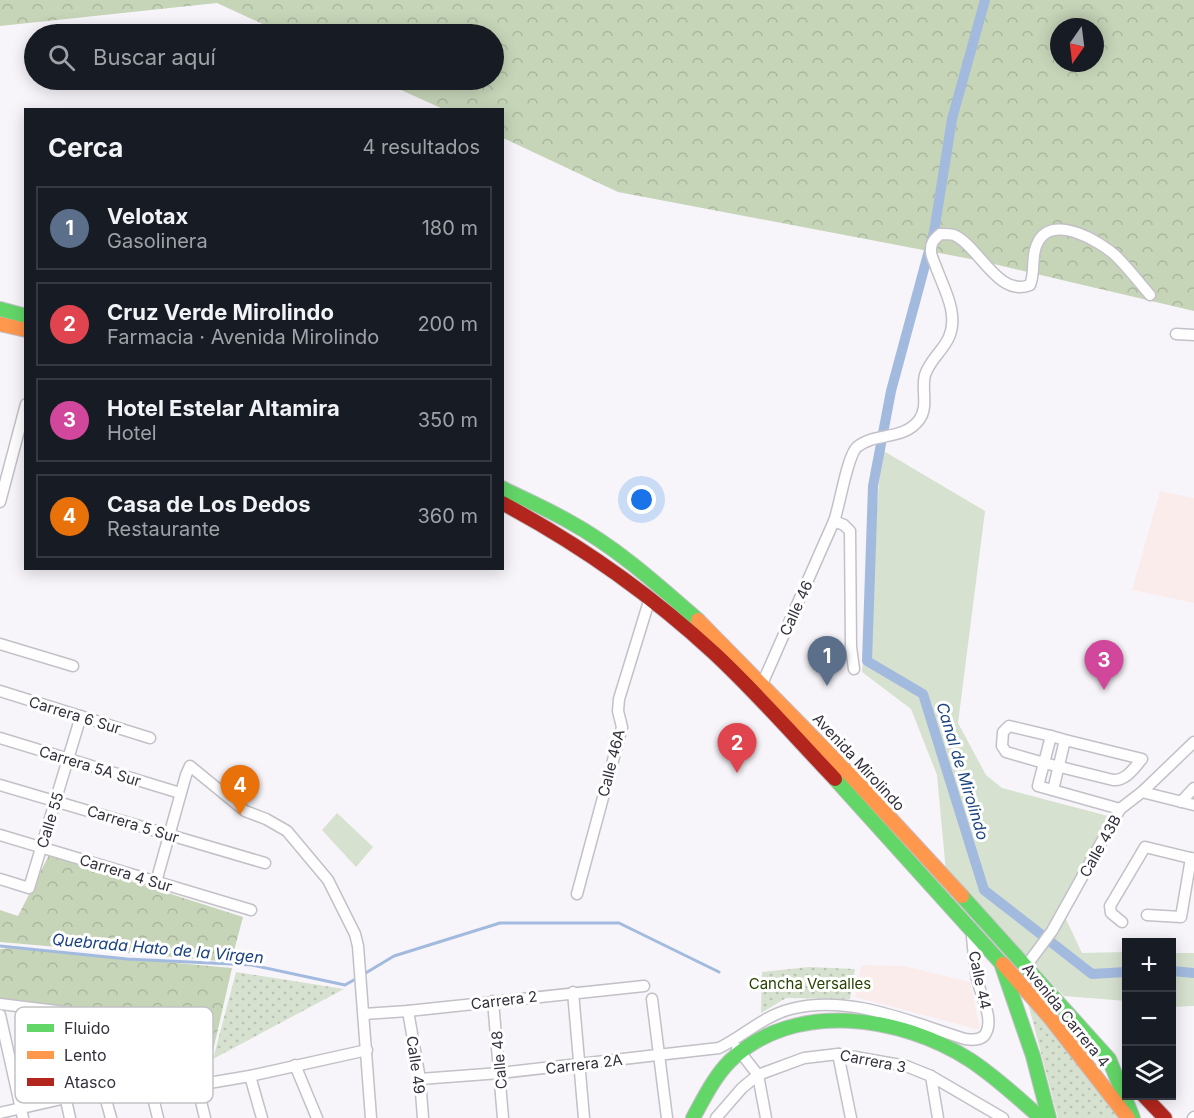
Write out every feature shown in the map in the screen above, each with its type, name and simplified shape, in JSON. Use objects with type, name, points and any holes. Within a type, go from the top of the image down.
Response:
[{"type":"main road","points":[[0,309],[24,315]]},
{"type":"main road","points":[[0,324],[24,330]]},
{"type":"main road","name":"Avenida Mirolindo","points":[[504,489],[570,522],[608,547],[697,619],[971,928],[1001,963],[1033,1056],[1049,1118]]},
{"type":"main road","name":"Avenida Mirolindo","points":[[504,504],[565,537],[627,579],[805,729],[1026,966],[1108,1059],[1133,1118]]},
{"type":"main road","name":"Avenida Carrera 4","points":[[1001,963],[1051,1019],[1128,1118]]},
{"type":"main road","points":[[693,1118],[736,1047],[798,1024],[831,1019],[867,1021],[906,1032],[957,1053],[973,1063],[1041,1118]]},
{"type":"main road","name":"Avenida Carrera 4","points":[[1108,1059],[1122,1073]]},
{"type":"main road","points":[[1149,1100],[1165,1118]]},
{"type":"street","name":"Calle 46","points":[[758,688],[834,521],[841,503],[850,458],[858,447],[911,428],[921,417],[924,403],[924,377],[930,362],[947,342],[953,327],[952,310],[931,254],[933,241],[940,234],[953,234],[963,241],[989,269],[1009,285],[1021,289],[1030,285],[1033,277],[1033,255],[1038,242],[1046,232],[1060,228],[1082,234],[1114,255],[1150,294]]},
{"type":"street","points":[[1176,334],[1194,335]]},
{"type":"street","points":[[0,502],[24,412]]},
{"type":"street","points":[[834,521],[844,525],[850,531],[851,647],[854,669]]},
{"type":"street","name":"Calle 46A","points":[[577,894],[622,728],[618,711],[619,699],[650,598]]},
{"type":"street","points":[[0,644],[73,666]]},
{"type":"street","name":"Carrera 6 Sur","points":[[0,691],[150,738]]},
{"type":"street","name":"Calle 55","points":[[0,879],[29,888],[81,716]]},
{"type":"street","points":[[1013,726],[1065,740],[1142,759],[1124,778],[1117,781],[1006,752],[1002,746],[1003,732],[1006,727],[1013,726]]},
{"type":"street","points":[[1050,736],[1038,786],[1120,809]]},
{"type":"street","name":"Carrera 5A Sur","points":[[0,738],[180,793]]},
{"type":"street","points":[[1053,790],[1065,740]]},
{"type":"street","name":"Calle 43B","points":[[1026,966],[1052,931],[1120,809],[1142,792],[1194,742]]},
{"type":"street","points":[[156,882],[180,793],[190,766],[245,811],[266,819],[287,831],[328,880],[357,940],[372,1118]]},
{"type":"street","name":"Carrera 5 Sur","points":[[0,785],[265,863]]},
{"type":"street","points":[[1181,802],[1194,788]]},
{"type":"street","points":[[1142,792],[1194,805]]},
{"type":"street","name":"Carrera 4 Sur","points":[[0,835],[252,910]]},
{"type":"street","points":[[1122,922],[1111,913],[1110,906],[1145,847],[1192,858],[1181,917],[1148,915]]},
{"type":"street","name":"Calle 44","points":[[736,1047],[760,1021],[791,1009],[819,1006],[850,1006],[883,1013],[965,1039],[981,1038],[986,1033],[987,1016],[977,978],[971,928]]},
{"type":"street","name":"Carrera 2","points":[[364,1014],[644,986]]},
{"type":"street","points":[[573,992],[584,1118]]},
{"type":"street","points":[[652,999],[667,1118]]},
{"type":"street","name":"Calle 48","points":[[493,1001],[503,1118]]},
{"type":"street","points":[[0,1004],[20,1007]]},
{"type":"street","name":"Calle 49","points":[[408,1011],[420,1079],[423,1118]]},
{"type":"street","points":[[0,1015],[15,1082]]},
{"type":"street","points":[[736,1047],[758,1075],[766,1118]]},
{"type":"street","name":"Carrera 2A","points":[[420,1079],[500,1073],[736,1047]]},
{"type":"street","points":[[213,1082],[367,1050]]},
{"type":"street","points":[[838,1053],[851,1118]]},
{"type":"street","name":"Carrera 3","points":[[716,1118],[742,1088],[758,1075],[804,1058],[838,1053],[906,1066],[931,1076],[1003,1118]]},
{"type":"street","points":[[295,1065],[317,1118]]},
{"type":"street","points":[[250,1076],[262,1118]]},
{"type":"street","points":[[931,1076],[938,1118]]},
{"type":"street","points":[[0,1113],[22,1113],[51,1103]]},
{"type":"street","points":[[66,1103],[70,1118]]},
{"type":"street","points":[[107,1103],[111,1118]]},
{"type":"street","points":[[154,1103],[158,1118]]},
{"type":"street","points":[[201,1103],[205,1118]]},
{"type":"shaded area","points":[[1160,491],[1194,498],[1194,603],[1132,590]]},
{"type":"shaded area","points":[[861,965],[904,966],[970,982],[980,1030],[855,997]]},
{"type":"green space","points":[[0,0],[1194,0],[1194,311],[981,261],[618,192],[504,138],[504,108],[441,108],[401,90],[504,90],[504,24],[262,24],[217,3],[0,26]]},
{"type":"green space","points":[[882,450],[985,511],[958,723],[986,775],[1002,788],[1108,816],[1064,915],[1082,953],[1122,952],[1122,1001],[1064,996],[946,872],[937,775],[911,709],[862,672]]},
{"type":"green space","points":[[337,813],[373,847],[356,867],[322,830]]},
{"type":"green space","points":[[49,855],[243,917],[231,962],[0,942],[0,910],[18,916]]},
{"type":"green space","points":[[11,948],[232,968],[213,1051],[213,1007],[42,1007],[0,1001],[0,949]]},
{"type":"green space","points":[[1176,953],[1194,953],[1194,1006],[1176,1007]]},
{"type":"green space","name":"Cancha Versalles","points":[[809,967],[855,969],[850,999],[786,998],[761,1013],[762,972]]},
{"type":"green space","points":[[236,972],[344,989],[213,1059]]},
{"type":"green space","points":[[1027,999],[1123,1118],[1058,1118]]},
{"type":"waterway","name":"Canal de Mirolindo","points":[[985,0],[952,119],[934,232],[891,391],[873,486],[867,661],[923,694],[984,890],[1092,974],[1122,972]]},
{"type":"waterway","name":"Quebrada Hato de la Virgen","points":[[364,974],[394,956],[500,923],[619,923],[719,972]]},
{"type":"waterway","name":"Quebrada Hato de la Virgen","points":[[0,946],[127,959],[252,965],[345,985],[359,977]]},
{"type":"waterway","name":"Canal de Mirolindo","points":[[1176,971],[1194,973]]},
{"type":"traffic: fast","points":[[0,309],[24,315]]},
{"type":"traffic: fast","points":[[504,489],[603,542],[698,620]]},
{"type":"traffic: fast","points":[[835,779],[1001,963],[1033,1056],[1049,1118]]},
{"type":"traffic: fast","points":[[962,896],[1109,1059],[1133,1118]]},
{"type":"traffic: fast","points":[[693,1118],[724,1067],[756,1041],[785,1028],[816,1022],[848,1021],[881,1025],[913,1033],[943,1045],[989,1073],[1041,1118]]},
{"type":"traffic: slow","points":[[0,324],[24,330]]},
{"type":"traffic: slow","points":[[698,620],[854,779],[962,896]]},
{"type":"traffic: slow","points":[[1003,964],[1051,1019],[1128,1118]]},
{"type":"traffic: jam","points":[[504,504],[559,535],[613,571],[665,610],[730,668],[835,779]]},
{"type":"traffic: jam","points":[[1148,1100],[1165,1118]]},
{"type":"place","name":"Velotax","points":[[827,686]]},
{"type":"place","name":"Hotel Estelar Altamira","points":[[1104,690]]},
{"type":"place","name":"Cruz Verde Mirolindo","points":[[737,773]]},
{"type":"place","name":"Casa de Los Dedos","points":[[240,815]]}]
